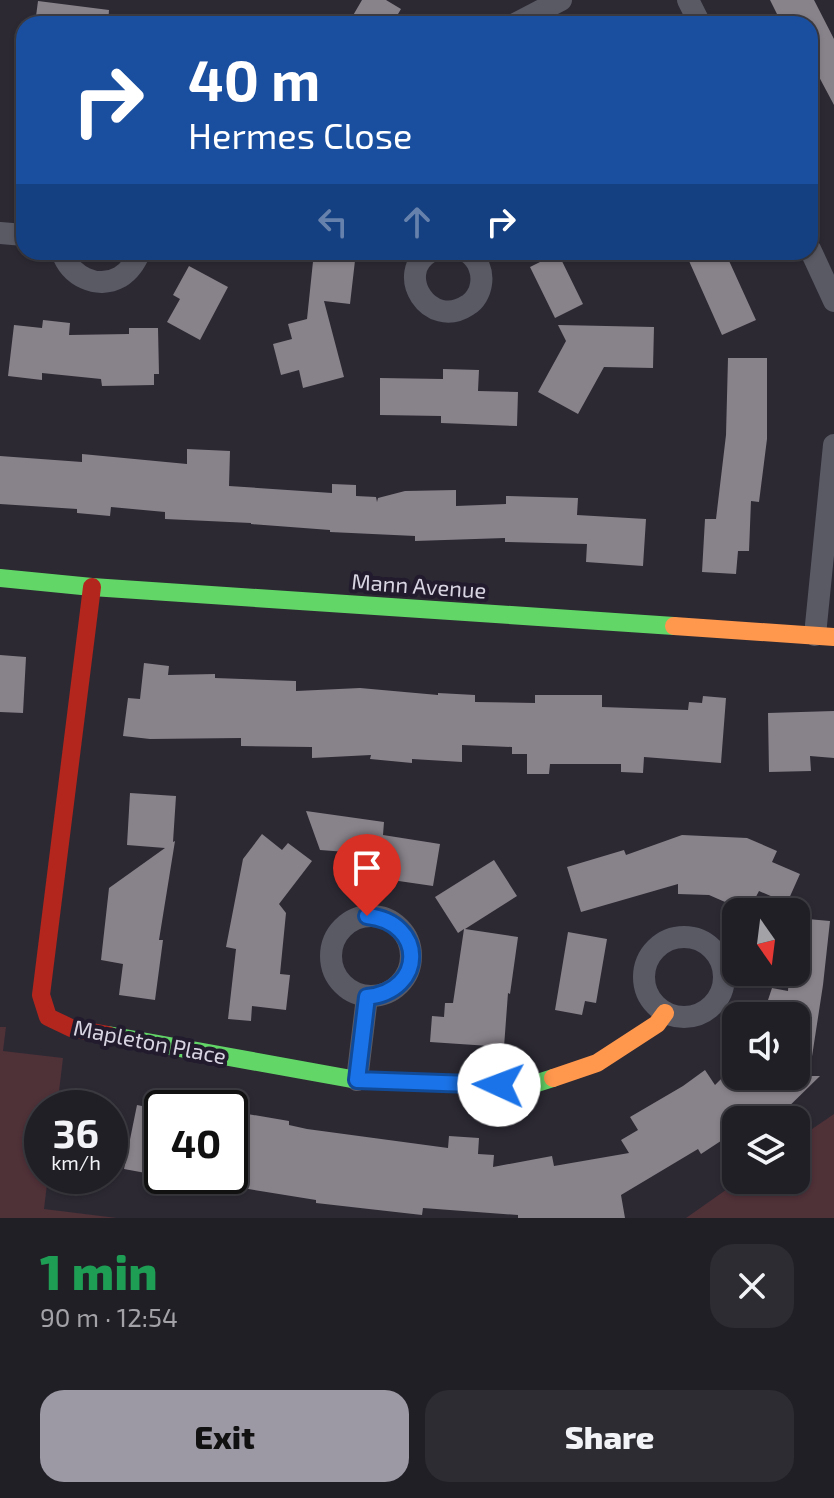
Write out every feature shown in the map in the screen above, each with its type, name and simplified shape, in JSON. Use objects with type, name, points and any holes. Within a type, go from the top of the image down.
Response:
[{"type":"street","points":[[530,16],[561,0]]},
{"type":"street","points":[[66,260],[72,270],[86,280],[103,282],[119,277],[133,267],[136,260]]},
{"type":"street","points":[[422,260],[415,271],[416,289],[425,304],[441,312],[458,311],[473,302],[481,286],[481,269],[476,260]]},
{"type":"street","points":[[815,260],[834,301]]},
{"type":"street","points":[[825,636],[834,445]]},
{"type":"street","name":"Mann Avenue","points":[[0,578],[92,587],[825,636]]},
{"type":"street","name":"Mapleton Place","points":[[92,587],[41,995],[48,1017],[71,1028],[357,1080],[528,1086],[597,1063],[657,1024],[665,1013]]},
{"type":"street","points":[[357,1080],[367,997]]},
{"type":"shaded area","points":[[0,1027],[6,1027],[3,1051],[63,1058],[59,1090],[24,1090],[24,1194],[46,1194],[44,1209],[117,1218],[0,1218]]},
{"type":"shaded area","points":[[834,1114],[834,1218],[686,1218],[722,1193],[810,1194],[810,1130]]},
{"type":"building","points":[[362,0],[386,0],[401,9],[397,16],[353,16]]},
{"type":"building","points":[[770,0],[814,0],[834,39],[834,105],[818,75],[818,16],[778,16]]},
{"type":"building","points":[[38,1],[109,10],[109,16],[36,16]]},
{"type":"building","points":[[313,260],[355,260],[350,304],[324,301],[344,377],[303,388],[299,370],[281,375],[273,344],[292,339],[288,324],[307,319]]},
{"type":"building","points":[[544,260],[561,260],[583,304],[555,318],[530,267]]},
{"type":"building","points":[[689,260],[729,260],[756,320],[722,335]]},
{"type":"building","points":[[189,266],[228,287],[200,340],[167,322],[180,299],[173,295]]},
{"type":"building","points":[[43,320],[70,323],[69,335],[129,334],[129,328],[158,328],[159,374],[154,374],[154,385],[102,386],[101,379],[42,373],[42,380],[8,376],[14,325],[42,328]]},
{"type":"building","points":[[558,325],[654,327],[653,368],[604,367],[578,414],[538,392],[566,341]]},
{"type":"building","points":[[728,358],[767,358],[767,439],[759,502],[751,501],[749,551],[738,551],[736,574],[702,572],[705,519],[716,519],[726,435]]},
{"type":"building","points":[[443,369],[479,370],[478,391],[518,392],[517,426],[441,423],[441,416],[380,415],[380,378],[443,379]]},
{"type":"building","points":[[187,449],[230,451],[229,486],[332,493],[332,484],[356,485],[356,496],[376,497],[377,502],[378,498],[405,491],[456,490],[456,506],[506,504],[506,496],[578,498],[577,515],[646,519],[643,566],[586,562],[587,544],[505,542],[505,538],[415,541],[415,536],[165,519],[165,512],[111,507],[110,516],[77,513],[77,509],[0,504],[0,456],[82,462],[82,454],[187,464]]},
{"type":"building","points":[[0,655],[26,657],[23,713],[0,712]]},
{"type":"building","points":[[144,663],[169,666],[168,675],[215,674],[215,678],[296,681],[296,691],[360,688],[475,695],[475,702],[535,703],[535,695],[602,695],[602,707],[688,710],[689,702],[702,703],[703,696],[726,698],[721,763],[644,757],[643,773],[621,772],[621,764],[550,764],[549,774],[527,774],[527,754],[512,754],[512,747],[462,745],[462,762],[412,759],[412,763],[370,759],[371,755],[312,758],[312,747],[241,746],[241,738],[150,739],[123,736],[128,698],[140,699]]},
{"type":"building","points":[[834,711],[834,758],[810,756],[811,771],[769,772],[768,713]]},
{"type":"building","points":[[130,793],[176,796],[175,841],[159,940],[163,940],[155,1000],[119,995],[123,964],[101,960],[109,888],[165,848],[127,845]]},
{"type":"building","points":[[306,811],[384,822],[383,835],[440,844],[433,886],[385,879],[386,871],[358,867],[360,853],[320,850]]},
{"type":"building","points":[[262,834],[282,850],[288,843],[312,861],[279,904],[286,913],[280,974],[290,975],[286,1010],[252,1006],[251,1021],[228,1019],[236,949],[226,947],[243,859]]},
{"type":"building","points":[[682,835],[747,838],[777,851],[772,862],[800,874],[789,898],[775,898],[759,891],[755,898],[722,898],[722,901],[709,895],[678,894],[678,884],[581,912],[567,867],[624,850],[626,855]]},
{"type":"building","points":[[494,860],[517,896],[465,929],[518,937],[508,993],[504,1047],[430,1042],[432,1016],[444,1017],[445,1003],[453,1003],[464,929],[458,933],[435,897]]},
{"type":"building","points":[[810,919],[830,921],[810,1070],[810,1002],[767,1002],[772,988],[788,991],[788,986],[810,986]]},
{"type":"building","points":[[568,932],[607,939],[596,1003],[585,1001],[582,1015],[555,1010]]},
{"type":"building","points":[[705,1070],[715,1085],[722,1078],[722,1090],[806,1090],[789,1106],[722,1106],[722,1140],[701,1154],[698,1149],[621,1195],[625,1218],[518,1218],[518,1215],[423,1208],[422,1215],[316,1203],[316,1200],[248,1189],[248,1114],[289,1121],[289,1125],[307,1129],[448,1148],[449,1136],[479,1138],[478,1154],[494,1155],[493,1167],[552,1156],[554,1166],[629,1153],[621,1140],[638,1130],[630,1117]]},
{"type":"building","points":[[810,1076],[820,1076],[810,1086]]},
{"type":"building","points":[[137,1105],[144,1106],[144,1173],[128,1170],[128,1149]]},
{"type":"traffic: fast","points":[[0,578],[92,587],[674,626]]},
{"type":"traffic: fast","points":[[108,1035],[357,1080],[528,1086],[553,1078]]},
{"type":"traffic: slow","points":[[674,626],[834,637]]},
{"type":"traffic: slow","points":[[553,1078],[597,1063],[657,1024],[665,1013]]},
{"type":"traffic: jam","points":[[92,587],[41,995],[48,1017],[71,1028],[108,1035]]},
{"type":"route","points":[[367,916],[382,917],[395,924],[405,935],[411,949],[411,964],[405,978],[395,989],[367,997],[357,1080],[499,1085]]}]
